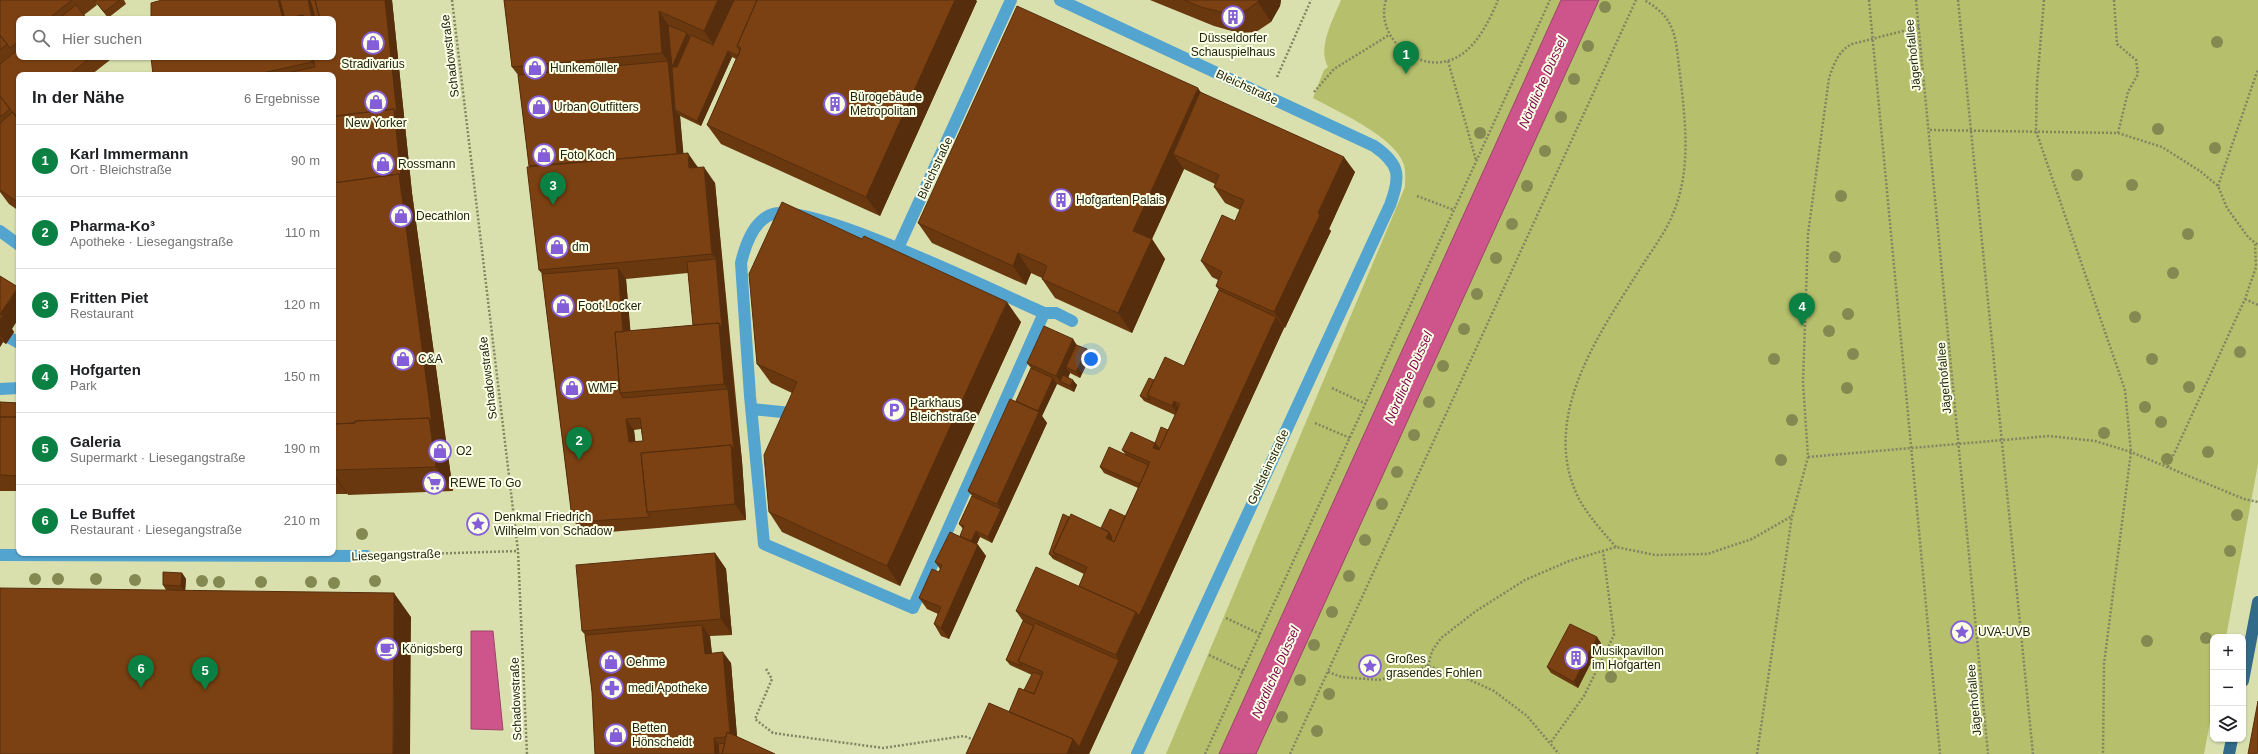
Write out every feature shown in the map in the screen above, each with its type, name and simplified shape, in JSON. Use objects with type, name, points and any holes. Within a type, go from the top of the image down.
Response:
[{"type":"main road","points":[[2245,670],[2258,602]]},
{"type":"main road","points":[[2229,754],[2231,742]]},
{"type":"street","name":"Bleichstraße","points":[[898,248],[1011,0]]},
{"type":"street","name":"Bleichstraße","points":[[1060,0],[1374,146],[1389,156],[1395,168],[1398,180]]},
{"type":"street","name":"Goltsteinstraße","points":[[1137,754],[1390,205],[1398,180]]},
{"type":"street","points":[[1044,313],[913,608],[764,544],[741,263],[746,242],[756,226],[772,214],[792,213],[815,218],[898,248],[1044,313],[1056,313],[1072,321]]},
{"type":"street","points":[[0,230],[16,243]]},
{"type":"street","points":[[0,389],[16,388]]},
{"type":"street","points":[[752,409],[791,413],[803,419]]},
{"type":"street","name":"Liesegangstraße","points":[[0,555],[16,555]]},
{"type":"street","name":"Liesegangstraße","points":[[336,556],[368,556]]},
{"type":"path","name":"Schadowstraße","points":[[452,0],[518,551],[527,754]]},
{"type":"path","points":[[1281,67],[1310,0]]},
{"type":"path","points":[[1386,0],[1384,14],[1389,35],[1398,46],[1412,56],[1428,62],[1448,61],[1473,44],[1492,16],[1498,0]]},
{"type":"path","points":[[1205,754],[1550,0]]},
{"type":"path","points":[[1290,754],[1636,0]]},
{"type":"path","points":[[1616,547],[1592,519],[1579,499],[1572,481],[1567,431],[1572,400],[1581,373],[1601,332],[1665,228],[1676,207],[1684,178],[1687,131],[1675,35],[1665,15],[1644,0]]},
{"type":"path","points":[[1869,0],[1940,754]]},
{"type":"path","name":"Jägerhofallee","points":[[1916,0],[1930,130],[1988,754]]},
{"type":"path","points":[[1958,0],[2033,754]]},
{"type":"path","points":[[2044,0],[2037,84],[2036,132],[2125,390],[2131,452],[2104,664],[2103,754]]},
{"type":"path","points":[[2114,0],[2117,44],[2136,60],[2138,74],[2124,105],[2118,134]]},
{"type":"path","points":[[1757,754],[1792,516],[1808,457],[1803,383],[1808,234],[1829,78],[1836,60],[1844,48],[1873,38],[1919,27]]},
{"type":"path","points":[[1299,111],[1334,69],[1389,35]]},
{"type":"path","points":[[1448,61],[1476,161]]},
{"type":"path","points":[[2218,186],[2258,70]]},
{"type":"path","points":[[1930,130],[2118,134],[2162,147],[2179,156],[2218,186],[2226,208],[2256,245],[2256,267],[2245,299],[2168,467]]},
{"type":"path","points":[[1398,180],[1408,193],[1454,210]]},
{"type":"path","points":[[2245,299],[2258,305]]},
{"type":"path","points":[[1310,378],[1366,404]]},
{"type":"path","points":[[1293,413],[1350,438]]},
{"type":"path","points":[[1808,457],[2049,436],[2096,441],[2131,452],[2244,499],[2258,502]]},
{"type":"path","points":[[1428,666],[1432,651],[1441,638],[1476,611],[1525,580],[1569,561],[1616,547],[1655,555],[1707,554],[1752,539],[1792,516]]},
{"type":"path","name":"Liesegangstraße","points":[[368,556],[518,551]]},
{"type":"path","points":[[1551,742],[1584,696],[1614,635],[1603,551]]},
{"type":"path","points":[[1204,608],[1260,634]]},
{"type":"path","points":[[1187,645],[1243,671]]},
{"type":"path","points":[[1328,672],[1342,677],[1379,680],[1428,666],[1468,679],[1494,691],[1527,716],[1551,742],[1559,754]]},
{"type":"path","points":[[766,669],[772,680],[755,719],[773,733],[883,748],[964,736],[978,742]]},
{"type":"green space","points":[[1341,0],[2258,0],[2258,464],[2227,634],[2210,634],[2210,722],[2204,754],[1166,754],[1405,187],[1404,165],[1399,155],[1390,145],[1365,126],[1313,98],[1324,70],[1328,67],[1324,51],[1330,25]]},
{"type":"water","name":"Nördliche Düssel","points":[[1561,0],[1599,0],[1256,754],[1219,754]]},
{"type":"water","points":[[471,631],[493,631],[503,730],[471,729]]},
{"type":"building","points":[[0,0],[72,0],[52,16],[16,16],[16,43],[10,48],[0,35]]},
{"type":"building","points":[[94,0],[120,0],[104,12]]},
{"type":"building","points":[[162,0],[278,0],[282,16],[151,16],[151,3]]},
{"type":"building","points":[[280,0],[308,0],[312,16],[284,16]]},
{"type":"building","points":[[310,0],[315,0],[319,16],[315,16]]},
{"type":"building","points":[[315,0],[385,0],[397,114],[394,109],[336,116],[336,72],[292,72],[315,67],[314,60],[336,60],[336,16],[319,16]]},
{"type":"building","points":[[504,0],[718,0],[704,31],[659,11],[662,53],[512,67]]},
{"type":"building","points":[[734,0],[757,0],[737,46],[740,51],[738,56],[728,51],[697,121],[675,110],[672,67],[677,67],[691,35],[713,45]]},
{"type":"building","name":"Bürogebäude Metropolitan","points":[[757,0],[955,0],[866,197],[707,125],[741,48],[737,46]]},
{"type":"building","points":[[1184,0],[1259,0],[1242,13],[1225,13],[1201,7]]},
{"type":"building","points":[[76,5],[85,16],[62,16]]},
{"type":"building","name":"Hofgarten Palais","points":[[1017,6],[1198,88],[1133,231],[1152,239],[1118,313],[1042,279],[1047,266],[1018,253],[1013,266],[918,223]]},
{"type":"building","points":[[668,25],[687,33],[672,67]]},
{"type":"building","points":[[0,35],[7,44],[0,50]]},
{"type":"building","points":[[16,51],[16,60],[87,60],[73,72],[16,72],[16,117],[0,96],[0,64]]},
{"type":"building","points":[[151,60],[312,60],[312,62],[267,72],[153,72]]},
{"type":"building","points":[[668,61],[677,154],[529,166],[518,75]]},
{"type":"building","points":[[1200,92],[1344,157],[1318,213],[1320,215],[1274,312],[1216,286],[1222,272],[1201,261],[1222,215],[1235,221],[1244,200],[1214,187],[1219,175],[1173,154]]},
{"type":"building","points":[[0,96],[10,109],[0,117]]},
{"type":"building","points":[[394,109],[401,178],[399,174],[336,183],[336,116]]},
{"type":"building","points":[[13,112],[16,116],[16,201],[0,190],[0,123]]},
{"type":"building","points":[[688,153],[689,168],[704,167],[712,254],[539,270],[527,167]]},
{"type":"building","points":[[399,174],[432,423],[429,418],[355,421],[355,423],[336,424],[336,183]]},
{"type":"building","name":"Parkhaus Bleichstraße","points":[[782,202],[862,239],[864,236],[1007,302],[887,566],[769,512],[764,455],[797,382],[757,364],[749,274]]},
{"type":"building","points":[[716,259],[722,328],[719,323],[693,325],[687,262]]},
{"type":"building","points":[[618,268],[623,332],[615,332],[620,393],[623,398],[728,389],[734,450],[731,445],[641,453],[647,512],[650,517],[577,522],[572,518],[542,274]],"holes":[[[640,418],[643,441],[629,442],[626,419]]]},
{"type":"building","points":[[0,276],[16,286],[16,290],[0,314]]},
{"type":"building","points":[[1219,290],[1276,317],[1139,616],[1136,612],[1079,586],[1087,567],[1053,552],[1071,514],[1109,532],[1106,538],[1114,542],[1150,462],[1122,450],[1131,432],[1155,443],[1153,448],[1159,450],[1180,404],[1174,401],[1172,406],[1147,395],[1165,357],[1184,366]]},
{"type":"building","points":[[719,323],[724,384],[620,393],[615,332]]},
{"type":"building","points":[[1044,326],[1073,339],[1056,376],[1027,363]]},
{"type":"building","points":[[1076,345],[1087,349],[1076,372],[1066,367]]},
{"type":"building","points":[[1031,368],[1053,378],[1038,411],[1016,401]]},
{"type":"building","points":[[1063,375],[1073,380],[1070,386],[1060,381]]},
{"type":"building","points":[[1149,378],[1154,380],[1147,395],[1150,400],[1140,396]]},
{"type":"building","points":[[1010,399],[1039,412],[997,504],[968,491]]},
{"type":"building","points":[[0,402],[16,403],[16,417],[0,417]]},
{"type":"building","points":[[0,417],[16,417],[16,476],[0,475]]},
{"type":"building","points":[[429,418],[436,467],[336,470],[336,424],[355,423],[355,421]]},
{"type":"building","points":[[1161,427],[1168,430],[1159,450],[1155,443]]},
{"type":"building","points":[[731,445],[735,504],[647,512],[641,453]]},
{"type":"building","points":[[1109,447],[1148,465],[1140,484],[1100,467]]},
{"type":"building","points":[[972,496],[1001,509],[988,537],[976,531],[971,541],[960,536],[964,526],[959,524]]},
{"type":"building","points":[[1110,509],[1125,516],[1114,542],[1111,540],[1112,537],[1109,532],[1101,528]]},
{"type":"building","points":[[1063,514],[1069,517],[1053,552],[1057,558],[1049,554]]},
{"type":"building","points":[[950,532],[978,545],[941,628],[934,624],[941,607],[919,598],[932,569],[939,572],[942,565],[935,562]]},
{"type":"building","points":[[715,553],[721,619],[582,631],[576,565]]},
{"type":"building","points":[[1036,567],[1136,612],[1116,655],[1016,611]]},
{"type":"building","points":[[163,572],[182,573],[181,586],[163,585]]},
{"type":"building","points":[[0,588],[394,593],[393,754],[0,754]]},
{"type":"building","points":[[1023,621],[1034,626],[1018,661],[1022,666],[1006,660]]},
{"type":"building","points":[[1035,623],[1119,660],[1079,747],[1073,739],[1009,712],[1019,688],[1034,694],[1043,672],[1018,661]]},
{"type":"building","name":"Musikpavillon im Hofgarten","points":[[1570,624],[1597,637],[1574,682],[1547,667]]},
{"type":"building","points":[[702,625],[705,654],[723,652],[730,734],[727,732],[726,737],[714,738],[715,754],[595,754],[592,692],[585,635]]},
{"type":"building","points":[[1033,672],[1042,675],[1034,694],[1024,690]]},
{"type":"building","points":[[2258,701],[2258,752],[2257,754],[2248,754]]},
{"type":"building","points":[[989,703],[1073,739],[1067,754],[966,754]]},
{"type":"building","points":[[727,732],[775,754],[722,754]]},
{"type":"building","points":[[725,743],[722,754],[719,754],[718,744]]},
{"type":"place","name":"Düsseldorfer Schauspielhaus","points":[[1233,17]]},
{"type":"place","name":"Stradivarius","points":[[373,43]]},
{"type":"place","name":"Hunkemöller","points":[[535,68]]},
{"type":"place","name":"Karl Immermann","points":[[1406,74]]},
{"type":"place","name":"New Yorker","points":[[376,102]]},
{"type":"place","name":"Bürogebäude Metropolitan","points":[[835,104]]},
{"type":"place","name":"Urban Outfitters","points":[[539,107]]},
{"type":"place","name":"Foto Koch","points":[[544,155]]},
{"type":"place","name":"Rossmann","points":[[383,164]]},
{"type":"place","name":"Hofgarten Palais","points":[[1061,200]]},
{"type":"place","name":"Fritten Piet","points":[[553,205]]},
{"type":"place","name":"Decathlon","points":[[401,216]]},
{"type":"place","name":"dm","points":[[557,247]]},
{"type":"place","name":"Foot Locker","points":[[563,306]]},
{"type":"place","name":"Hofgarten","points":[[1802,326]]},
{"type":"place","name":"C&A","points":[[403,359]]},
{"type":"place","name":"WMF","points":[[572,388]]},
{"type":"place","name":"Parkhaus Bleichstraße","points":[[894,410]]},
{"type":"place","name":"O2","points":[[440,451]]},
{"type":"place","name":"Pharma-Ko³","points":[[579,460]]},
{"type":"place","name":"REWE To Go","points":[[434,483]]},
{"type":"place","name":"Denkmal Friedrich Wilhelm von Schadow","points":[[478,524]]},
{"type":"place","name":"UVA-UVB","points":[[1962,632]]},
{"type":"place","name":"Königsberg","points":[[387,649]]},
{"type":"place","name":"Musikpavillon im Hofgarten","points":[[1576,658]]},
{"type":"place","name":"Oehme","points":[[611,662]]},
{"type":"place","name":"Großes grasendes Fohlen","points":[[1370,666]]},
{"type":"place","name":"Le Buffet","points":[[141,688]]},
{"type":"place","name":"medi Apotheke","points":[[612,688]]},
{"type":"place","name":"Galeria","points":[[205,690]]},
{"type":"place","name":"Betten Hönscheidt","points":[[616,735]]}]
